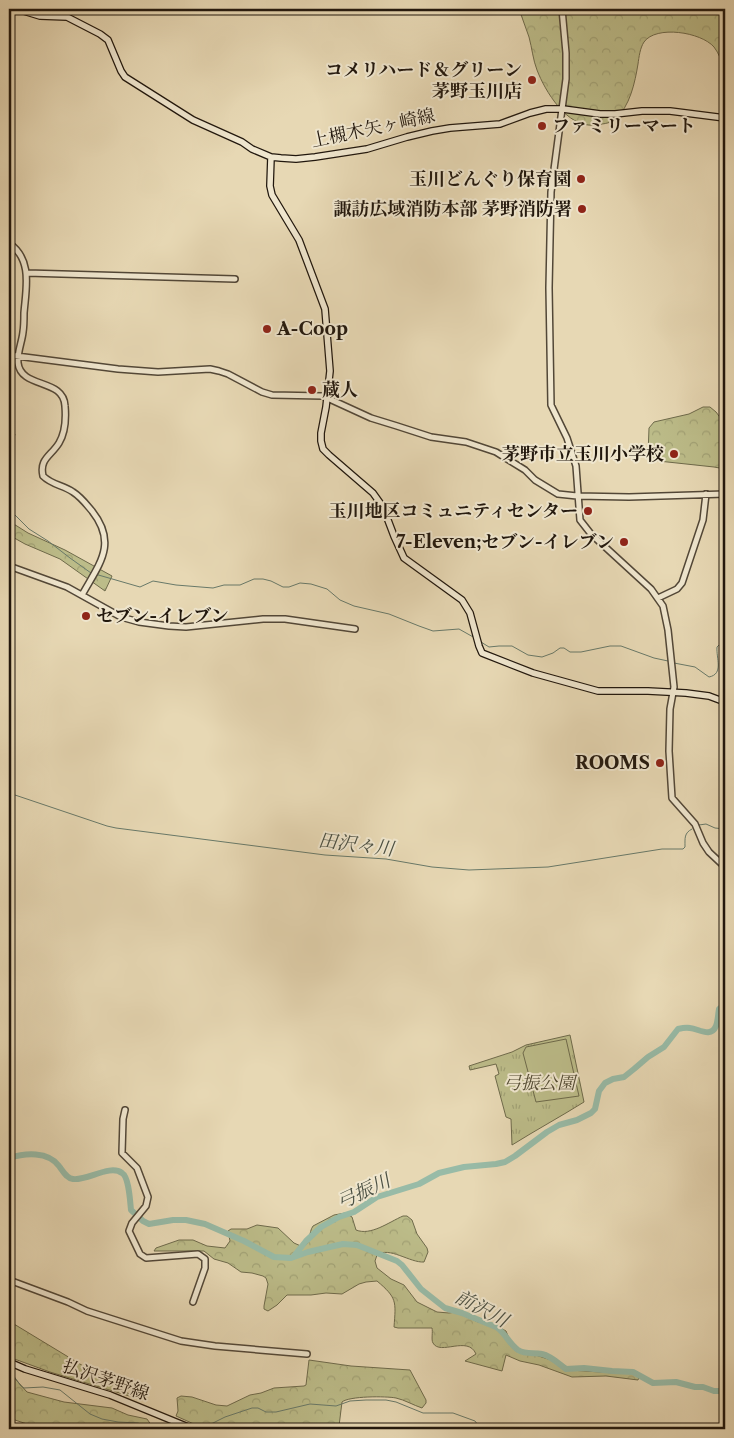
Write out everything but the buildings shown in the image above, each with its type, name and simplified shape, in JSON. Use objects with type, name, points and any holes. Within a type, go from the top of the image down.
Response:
[{"type":"main road","name":"上槻木矢ヶ崎線","points":[[17,9],[40,16],[67,17],[100,34],[108,40],[120,71],[125,76],[193,120],[271,157],[296,159],[351,152],[432,131],[500,124],[536,111],[563,109],[600,114],[670,111],[725,118]]},
{"type":"main road","points":[[271,157],[270,186],[272,195],[299,240],[325,309],[330,370],[328,397],[321,433],[324,449],[328,455],[373,493],[383,507],[404,558],[462,600],[470,613],[482,653],[534,673],[598,691],[674,692],[708,696],[725,702]]},
{"type":"main road","name":"払沢茅野線","points":[[9,1362],[25,1369],[110,1395],[193,1429]]},
{"type":"street","points":[[562,9],[566,52],[566,79],[551,192],[549,288],[551,405],[567,438],[576,466],[578,514],[580,520],[584,527],[643,581],[663,606],[666,617],[674,692],[670,709],[669,751],[672,798],[695,824],[702,843],[725,867]]},
{"type":"street","points":[[9,243],[22,258],[27,272],[23,333],[18,356],[19,367],[26,377],[54,388],[60,392],[65,400],[63,433],[60,442],[42,465],[43,476],[50,483],[66,488],[79,497],[101,524],[104,534],[105,548],[102,559],[82,594]]},
{"type":"street","points":[[27,272],[234,279]]},
{"type":"street","points":[[9,355],[118,369],[158,372],[219,371],[272,395],[328,397],[370,418],[431,437],[466,442],[496,452],[558,494],[629,497],[725,494]]},
{"type":"street","points":[[658,598],[677,589],[682,583],[703,520],[706,494]]},
{"type":"street","points":[[9,566],[60,584],[82,594],[121,617],[139,622],[186,627],[263,619],[285,619],[356,629]]},
{"type":"street","points":[[125,1110],[122,1153],[137,1168],[148,1197],[146,1206],[132,1222],[130,1234],[140,1254],[146,1258],[194,1254],[202,1256],[205,1268],[193,1302]]},
{"type":"street","points":[[9,1280],[87,1310],[181,1341],[307,1354]]},
{"type":"green space","points":[[519,9],[725,9],[725,70],[716,49],[708,42],[699,38],[679,32],[668,32],[650,37],[643,44],[631,94],[620,114],[608,123],[584,124],[575,121],[566,114],[545,88],[536,66],[529,37]]},
{"type":"green space","points":[[703,407],[710,407],[725,424],[725,469],[649,460],[649,428],[654,422],[689,414]]},
{"type":"green space","points":[[9,432],[15,434],[9,458]]},
{"type":"green space","points":[[9,521],[28,533],[65,550],[112,576],[105,591],[60,559],[9,535]]},
{"type":"green space","name":"弓振公園","points":[[570,1035],[584,1102],[512,1145],[511,1119],[506,1117],[495,1076],[499,1074],[496,1064],[470,1070],[469,1066],[512,1052],[526,1045]]},
{"type":"green space","points":[[566,1039],[579,1096],[536,1102],[523,1053],[526,1047]]},
{"type":"green space","points":[[345,1213],[352,1217],[356,1230],[362,1231],[374,1230],[403,1216],[407,1216],[412,1220],[417,1234],[427,1248],[428,1252],[424,1262],[418,1262],[387,1252],[377,1255],[375,1261],[377,1268],[391,1279],[404,1285],[417,1302],[437,1312],[456,1312],[478,1322],[497,1326],[506,1331],[510,1341],[520,1350],[551,1360],[570,1370],[637,1374],[638,1380],[606,1376],[572,1377],[506,1355],[502,1371],[465,1361],[476,1354],[472,1349],[467,1346],[442,1348],[437,1346],[432,1342],[432,1328],[394,1327],[394,1301],[392,1296],[377,1281],[359,1284],[342,1294],[287,1295],[268,1311],[264,1309],[264,1306],[268,1284],[263,1276],[241,1272],[228,1263],[214,1259],[204,1251],[154,1251],[156,1248],[179,1240],[193,1240],[207,1246],[225,1248],[230,1241],[228,1231],[231,1229],[247,1229],[257,1225],[278,1228],[294,1243],[303,1247],[308,1243],[313,1226],[334,1215]]},
{"type":"green space","points":[[9,1321],[136,1398],[50,1372],[9,1357]]},
{"type":"green space","points":[[309,1360],[351,1366],[410,1370],[426,1403],[422,1408],[391,1397],[368,1397],[346,1400],[342,1402],[339,1426],[347,1429],[205,1429],[176,1416],[178,1411],[177,1398],[181,1396],[227,1406],[250,1395],[274,1388],[304,1386],[306,1385]]},
{"type":"green space","points":[[9,1372],[27,1392],[64,1402],[112,1408],[128,1415],[147,1419],[154,1429],[42,1429],[9,1418]]},
{"type":"waterway","points":[[9,506],[13,513],[29,529],[91,573]]},
{"type":"waterway","points":[[95,574],[140,587],[153,581],[213,588],[224,585],[240,585],[254,579],[271,581],[283,587],[300,583],[311,584],[327,589],[340,600],[354,606],[389,614],[433,631],[459,629],[475,638]]},
{"type":"waterway","points":[[481,642],[489,647],[512,646],[528,655],[542,657],[560,648],[570,652],[581,652],[610,646],[621,646],[668,661]]},
{"type":"waterway","points":[[674,663],[695,667],[709,677],[714,675],[718,669],[717,647],[725,642]]},
{"type":"waterway","name":"田沢々川","points":[[9,793],[116,828],[325,855],[386,859],[432,867],[469,870],[548,867],[662,849],[683,849],[685,847],[686,834],[692,829]]},
{"type":"waterway","name":"田沢々川","points":[[699,825],[706,824],[715,828],[725,829]]},
{"type":"waterway","name":"弓振川","points":[[294,1256],[321,1227],[339,1217],[354,1212],[377,1197],[419,1184],[439,1173],[464,1167],[505,1162],[559,1125],[577,1120],[591,1113],[595,1109],[599,1091],[605,1083],[624,1077],[648,1057],[664,1047],[678,1029],[687,1028],[711,1032],[716,1026],[719,1009],[725,1004]]},
{"type":"waterway","name":"前沢川","points":[[9,1158],[29,1154],[43,1156],[54,1161],[67,1176],[73,1179],[85,1178],[105,1171],[117,1171],[122,1173],[126,1179],[131,1210],[143,1221],[149,1224],[186,1220],[205,1224],[274,1257],[291,1258],[343,1244],[357,1245],[397,1261],[421,1289],[445,1308],[496,1327],[518,1350],[545,1355],[566,1369],[584,1368],[633,1372],[653,1383],[676,1382],[714,1391],[725,1391]]},
{"type":"waterway","points":[[9,1372],[24,1388],[43,1387],[60,1390],[90,1414],[102,1419],[138,1423],[146,1429]]},
{"type":"waterway","points":[[201,1429],[225,1417],[252,1408],[258,1408],[266,1412],[276,1412],[310,1404],[336,1406],[350,1401],[366,1400],[396,1402],[423,1413],[453,1413],[475,1421],[478,1429]]},
{"type":"place","name":"コメリハード＆グリーン 茅野玉川店","points":[[532,80]]},
{"type":"place","name":"ファミリーマート","points":[[542,126]]},
{"type":"place","name":"玉川どんぐり保育園","points":[[581,179]]},
{"type":"place","name":"諏訪広域消防本部 茅野消防署","points":[[582,209]]},
{"type":"place","name":"A-Coop","points":[[267,329]]},
{"type":"place","name":"蔵人","points":[[312,390]]},
{"type":"place","name":"茅野市立玉川小学校","points":[[674,454]]},
{"type":"place","name":"玉川地区コミュニティセンター","points":[[588,511]]},
{"type":"place","name":"7-Eleven;セブン-イレブン","points":[[624,542]]},
{"type":"place","name":"セブン-イレブン","points":[[86,616]]},
{"type":"place","name":"ROOMS","points":[[660,763]]}]
